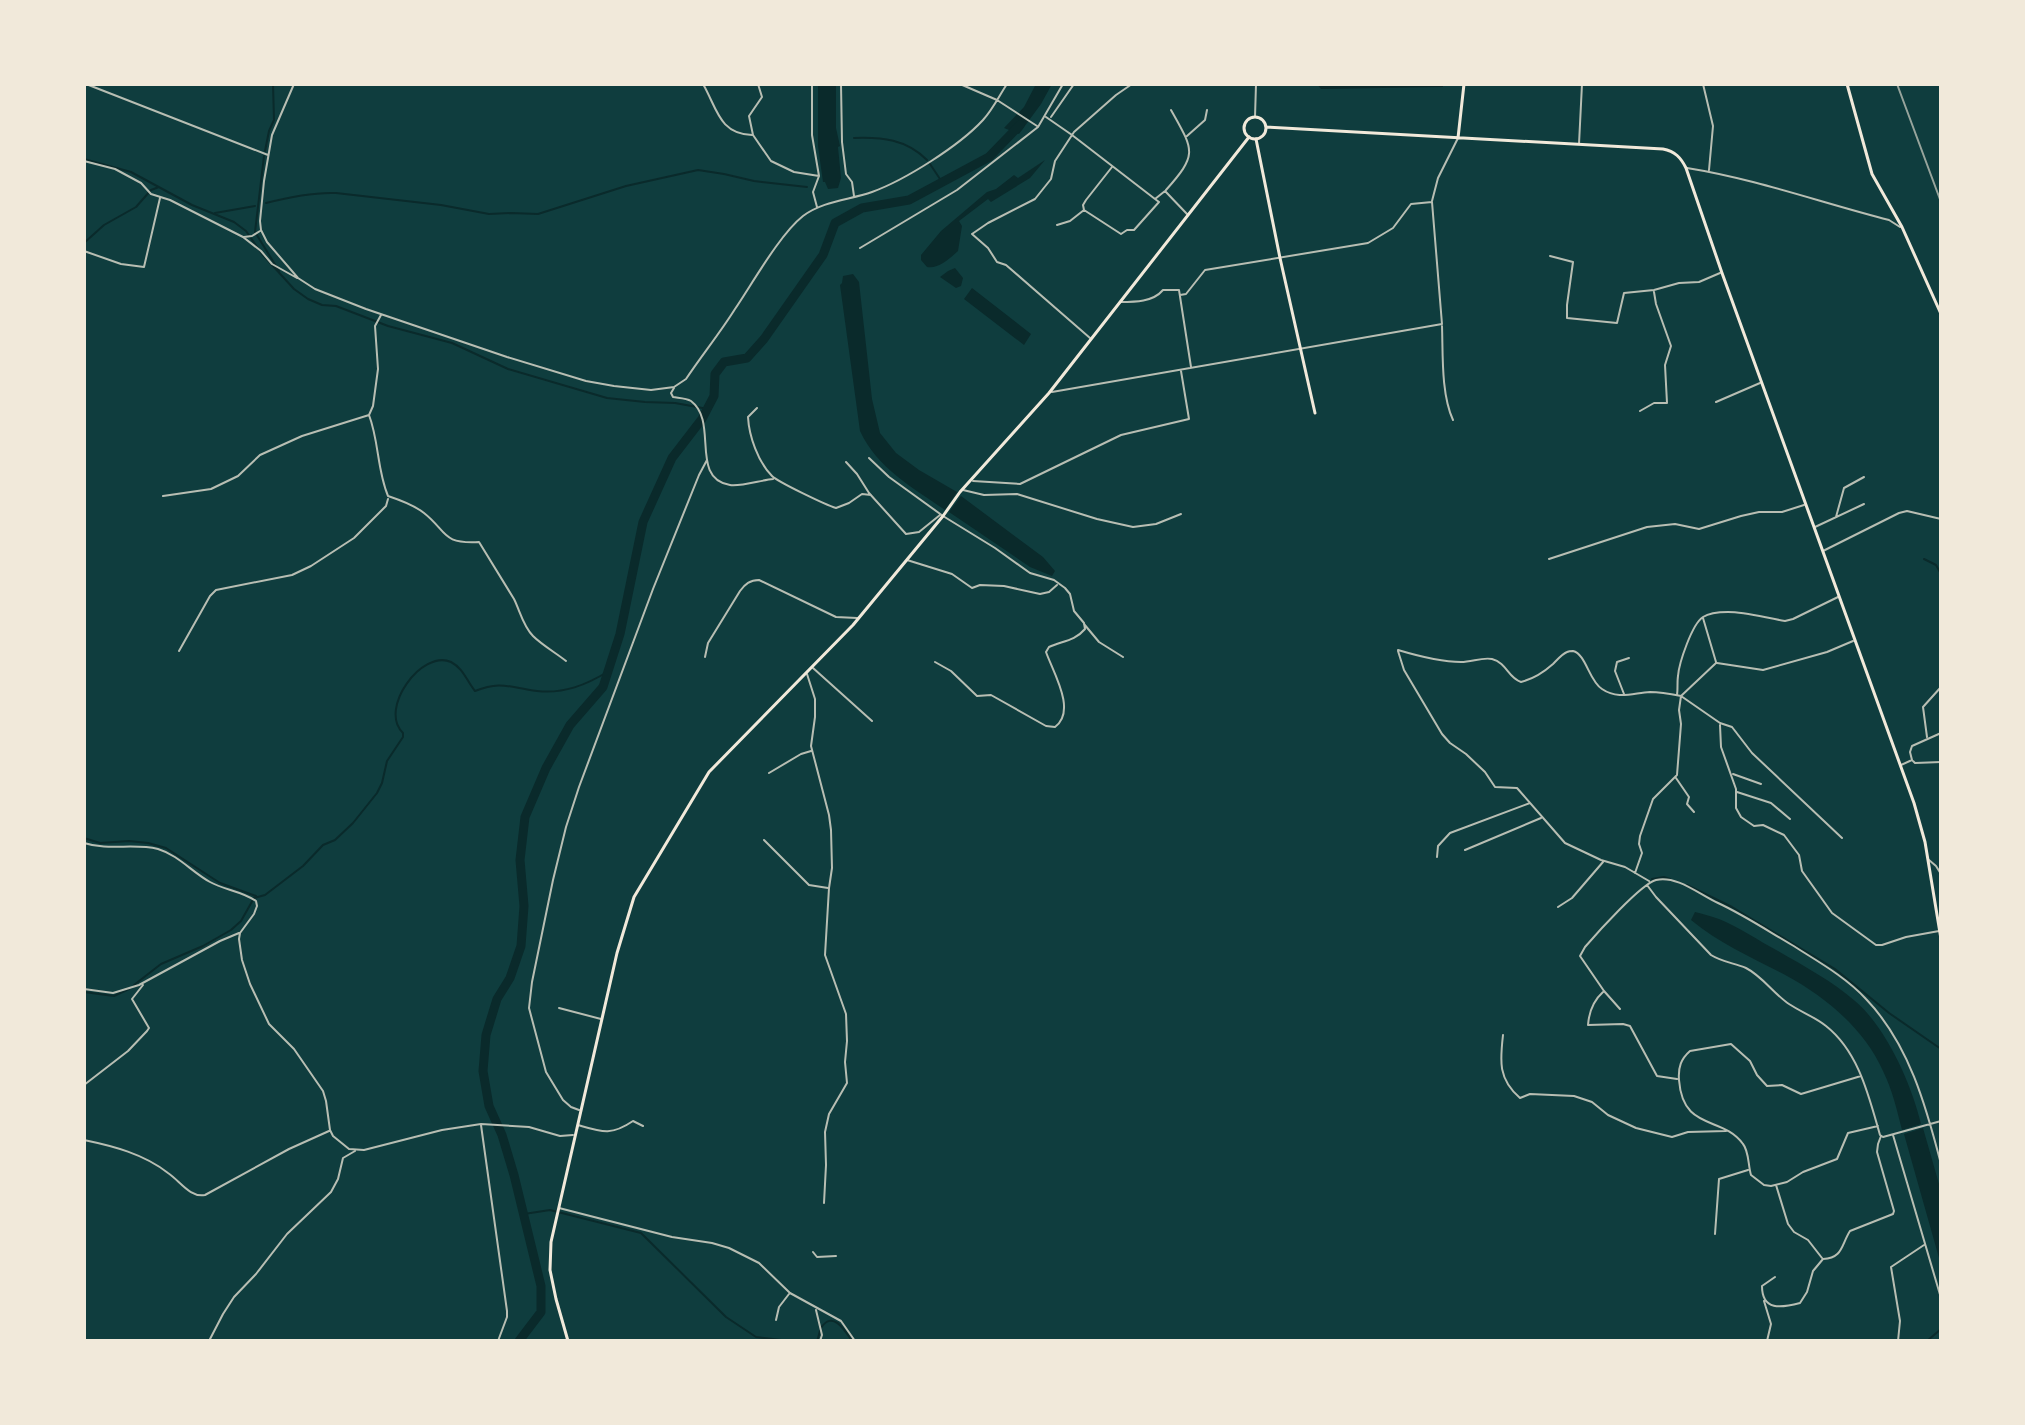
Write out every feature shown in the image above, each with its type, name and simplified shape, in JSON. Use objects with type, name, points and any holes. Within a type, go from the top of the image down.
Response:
[{"type":"main road","points":[[1458,138],[1464,84]]},
{"type":"main road","points":[[1847,84],[1872,174],[1902,227],[1941,314]]},
{"type":"main road","points":[[1255,117],[1264,121],[1266,127],[1262,137],[1256,139],[1244,131],[1248,119],[1255,117]]},
{"type":"main road","points":[[1266,127],[1669,150],[1678,156],[1686,168],[1919,816],[1941,939]]},
{"type":"main road","points":[[568,1341],[550,1270],[551,1242],[627,917],[641,883],[709,772],[858,618],[961,491],[1049,393],[1249,137]]},
{"type":"main road","points":[[1256,139],[1315,413]]},
{"type":"street","points":[[86,84],[268,155]]},
{"type":"street","points":[[294,84],[274,127],[261,200],[261,230],[267,242],[298,278]]},
{"type":"street","points":[[703,84],[727,128],[736,133],[753,135]]},
{"type":"street","points":[[758,84],[762,97],[749,116],[753,135],[771,161],[794,172],[819,176]]},
{"type":"street","points":[[812,84],[812,135],[819,176],[813,192],[817,208]]},
{"type":"street","points":[[841,84],[842,142],[846,174],[852,182],[854,197]]},
{"type":"street","points":[[960,84],[1002,102],[1037,126]]},
{"type":"street","points":[[84,161],[115,169],[141,183],[151,194],[243,237],[272,264],[324,293],[507,357],[586,381],[651,390],[674,387],[686,379],[786,235],[802,217],[817,208],[890,185],[953,146],[985,118],[1007,84]]},
{"type":"street","points":[[860,248],[957,190],[1037,126],[1063,84]]},
{"type":"street","points":[[1050,118],[1074,84]]},
{"type":"street","points":[[1091,339],[1006,265],[997,262],[988,248],[972,234],[1035,199],[1051,179],[1055,161],[1072,135],[1132,84]]},
{"type":"street","points":[[1255,117],[1256,84]]},
{"type":"street","points":[[1579,145],[1582,84]]},
{"type":"street","points":[[1703,84],[1713,126],[1709,172]]},
{"type":"street","points":[[1155,199],[1188,161],[1186,137],[1171,110]]},
{"type":"street","points":[[1186,137],[1205,120],[1207,110]]},
{"type":"street","points":[[1045,116],[1159,202],[1134,230],[1121,234],[1084,210]]},
{"type":"street","points":[[1453,420],[1447,401],[1432,202],[1438,178],[1458,138]]},
{"type":"street","points":[[1084,210],[1086,200],[1113,166]]},
{"type":"street","points":[[1686,168],[1889,220],[1902,227]]},
{"type":"street","points":[[1165,191],[1188,216]]},
{"type":"street","points":[[85,250],[121,264],[144,267],[161,198]]},
{"type":"street","points":[[1180,295],[1186,294],[1205,270],[1368,243],[1393,228],[1411,204],[1432,202]]},
{"type":"street","points":[[1057,225],[1070,221],[1084,210]]},
{"type":"street","points":[[243,237],[261,230]]},
{"type":"street","points":[[1550,256],[1573,262],[1567,318],[1617,323],[1624,293],[1699,282],[1722,273]]},
{"type":"street","points":[[1119,302],[1138,302],[1158,296],[1163,290],[1179,290],[1191,368]]},
{"type":"street","points":[[1640,411],[1654,403],[1667,403],[1665,365],[1671,346],[1654,290]]},
{"type":"street","points":[[179,651],[213,592],[298,573],[344,546],[386,506],[388,496],[369,415],[378,369],[375,326],[382,314]]},
{"type":"street","points":[[1049,393],[1442,324]]},
{"type":"street","points":[[971,480],[1020,484],[1121,435],[1189,419],[1181,370]]},
{"type":"street","points":[[1716,402],[1761,383]]},
{"type":"street","points":[[674,387],[673,397],[693,403],[705,424],[711,474],[730,486],[774,479]]},
{"type":"street","points":[[757,408],[748,417],[750,433],[774,479],[836,508],[862,494],[871,495]]},
{"type":"street","points":[[163,496],[211,489],[231,480],[255,458],[269,451],[322,429],[369,415]]},
{"type":"street","points":[[869,458],[889,477],[1030,573],[1059,583],[1068,591],[1074,611],[1099,642],[1123,657]]},
{"type":"street","points":[[580,1111],[563,1100],[546,1072],[529,1008],[532,982],[553,880],[579,787],[653,589],[707,460]]},
{"type":"street","points":[[846,462],[906,534],[919,532],[943,515]]},
{"type":"street","points":[[1835,518],[1844,488],[1864,477]]},
{"type":"street","points":[[1017,494],[1020,484]]},
{"type":"street","points":[[961,491],[984,495],[1017,494],[1133,527],[1156,524],[1181,514]]},
{"type":"street","points":[[388,496],[423,512],[448,538],[464,543],[479,542],[532,635],[566,661]]},
{"type":"street","points":[[1814,528],[1864,504]]},
{"type":"street","points":[[1549,559],[1647,527],[1675,524],[1699,529],[1741,516],[1782,512],[1805,505]]},
{"type":"street","points":[[1822,551],[1899,513],[1907,511],[1941,519]]},
{"type":"street","points":[[906,560],[952,574],[972,588],[980,585],[1004,586],[1040,594],[1053,590],[1059,583]]},
{"type":"street","points":[[705,657],[708,643],[740,591],[753,580],[759,580],[836,617],[858,618]]},
{"type":"street","points":[[1694,812],[1687,803],[1689,797],[1676,777],[1681,724],[1678,673],[1697,622],[1710,614],[1731,612],[1785,621],[1839,597]]},
{"type":"street","points":[[1703,617],[1716,663]]},
{"type":"street","points":[[935,662],[951,671],[977,696],[991,695],[1046,726],[1055,727],[1062,722],[1064,707],[1061,689],[1046,652],[1049,647],[1081,634],[1085,629],[1084,623]]},
{"type":"street","points":[[1716,663],[1763,670],[1855,641]]},
{"type":"street","points":[[1764,1300],[1774,1306],[1800,1303],[1813,1271],[1823,1259],[1839,1254],[1848,1233],[1894,1213],[1877,1152],[1882,1136],[1861,1076],[1844,1046],[1828,1027],[1791,1005],[1747,969],[1711,955],[1656,897],[1649,884],[1625,867],[1565,843],[1517,788],[1495,787],[1485,772],[1445,738],[1404,670],[1398,650],[1448,661],[1497,660],[1513,678],[1521,682],[1550,667],[1569,650],[1574,651],[1583,660],[1591,679],[1611,694],[1648,692],[1679,696],[1720,723],[1732,727],[1752,753],[1842,838]]},
{"type":"street","points":[[1624,695],[1615,668],[1617,662],[1629,658]]},
{"type":"street","points":[[1679,696],[1716,663]]},
{"type":"street","points":[[812,668],[872,721]]},
{"type":"street","points":[[807,673],[815,699],[812,751],[829,815],[832,868],[825,955],[846,1014],[847,1083],[829,1114],[825,1132],[824,1203]]},
{"type":"street","points":[[1927,739],[1923,707],[1941,687]]},
{"type":"street","points":[[1720,723],[1721,747],[1741,817],[1754,826],[1763,825],[1784,835],[1799,855],[1802,871],[1832,913],[1874,944],[1882,945],[1939,931]]},
{"type":"street","points":[[1912,760],[1911,747],[1941,733]]},
{"type":"street","points":[[769,773],[812,751]]},
{"type":"street","points":[[1900,766],[1912,760]]},
{"type":"street","points":[[1912,760],[1915,763],[1941,762]]},
{"type":"street","points":[[1731,774],[1761,784]]},
{"type":"street","points":[[1635,873],[1642,853],[1639,840],[1653,799],[1676,777]]},
{"type":"street","points":[[1736,792],[1771,803],[1790,819]]},
{"type":"street","points":[[1437,857],[1438,846],[1450,833],[1531,803]]},
{"type":"street","points":[[1465,850],[1542,818]]},
{"type":"street","points":[[764,840],[809,885],[829,888]]},
{"type":"street","points":[[84,843],[110,848],[157,849],[179,860],[208,882],[256,901],[254,914],[239,939],[250,984],[269,1024],[294,1049],[323,1091],[330,1130],[344,1146],[356,1151]]},
{"type":"street","points":[[1927,859],[1941,874]]},
{"type":"street","points":[[1558,907],[1572,898],[1604,861]]},
{"type":"street","points":[[1620,1009],[1580,956],[1649,884],[1664,880],[1685,886],[1731,909],[1810,957],[1865,997],[1905,1058],[1925,1107],[1941,1164]]},
{"type":"street","points":[[1934,900],[1941,897]]},
{"type":"street","points":[[84,989],[118,992],[147,981],[240,933]]},
{"type":"street","points":[[84,1085],[128,1051],[149,1028],[132,999],[147,981]]},
{"type":"street","points":[[1604,991],[1594,1003],[1588,1025],[1630,1026],[1657,1076],[1679,1079]]},
{"type":"street","points":[[559,1008],[602,1019]]},
{"type":"street","points":[[1503,1035],[1500,1058],[1507,1086],[1520,1098],[1530,1094],[1574,1096],[1592,1102],[1608,1115],[1636,1128],[1672,1137],[1688,1132],[1727,1131]]},
{"type":"street","points":[[1861,1076],[1801,1094],[1782,1085],[1767,1086],[1750,1061],[1731,1044],[1690,1051],[1680,1064],[1679,1079],[1684,1101],[1691,1112],[1739,1139],[1746,1148],[1751,1175],[1764,1185],[1787,1182],[1837,1159],[1848,1133],[1878,1126]]},
{"type":"street","points":[[577,1124],[602,1132],[619,1131],[633,1121],[643,1126]]},
{"type":"street","points":[[1882,1136],[1941,1121]]},
{"type":"street","points":[[483,1124],[507,1311],[498,1341]]},
{"type":"street","points":[[209,1341],[234,1297],[287,1234],[331,1192],[345,1155],[442,1130],[483,1124],[529,1127],[560,1136],[575,1135]]},
{"type":"street","points":[[84,1140],[124,1150],[152,1163],[198,1196],[330,1130]]},
{"type":"street","points":[[1893,1134],[1941,1298]]},
{"type":"street","points":[[1715,1234],[1719,1179],[1750,1170]]},
{"type":"street","points":[[1776,1185],[1788,1224],[1794,1232],[1808,1240],[1823,1259]]},
{"type":"street","points":[[557,1210],[729,1248],[759,1263],[790,1293],[841,1321],[855,1341]]},
{"type":"street","points":[[1898,1341],[1900,1321],[1891,1267],[1925,1245]]},
{"type":"street","points":[[813,1252],[817,1257],[836,1256]]},
{"type":"street","points":[[1767,1341],[1771,1324],[1762,1286],[1775,1277]]},
{"type":"street","points":[[776,1320],[779,1307],[790,1293]]},
{"type":"street","points":[[816,1308],[822,1335],[820,1341]]},
{"type":"street","points":[[1871,1341],[1881,1341]]},
{"type":"water","points":[[818,84],[836,84],[841,178],[838,188],[828,189],[823,182],[818,146]]},
{"type":"water","points":[[1036,84],[1052,84],[1019,134],[1004,128],[1024,107]]},
{"type":"water","points":[[1317,84],[1443,84],[1443,87],[1321,89]]},
{"type":"water","points":[[1045,160],[1030,178],[991,202],[988,199],[959,221],[962,226],[958,251],[947,260],[940,265],[927,267],[921,260],[921,255],[941,231],[987,192],[1014,175],[1018,178]]},
{"type":"water","points":[[955,268],[963,278],[961,286],[956,288],[940,277]]},
{"type":"water","points":[[853,274],[859,282],[872,399],[880,433],[896,453],[957,492],[945,510],[886,466],[860,431],[840,285],[843,276]]},
{"type":"water","points":[[972,288],[1031,334],[1024,345],[964,299]]},
{"type":"water","points":[[961,496],[1043,557],[1055,571],[1052,576],[1030,567],[949,512]]},
{"type":"water","points":[[1695,912],[1741,930],[1818,974],[1855,1001],[1887,1041],[1911,1092],[1921,1124],[1902,1130],[1889,1085],[1875,1056],[1843,1016],[1802,984],[1702,929],[1691,920]]},
{"type":"water","points":[[1923,1128],[1941,1191],[1941,1265],[1904,1134]]},
{"type":"waterway","points":[[265,151],[274,120],[273,84]]},
{"type":"waterway","points":[[519,1341],[541,1312],[541,1286],[514,1175],[489,1106],[483,1071],[486,1035],[497,999],[510,978],[521,946],[524,906],[520,860],[525,817],[546,768],[570,725],[603,687],[620,634],[643,522],[672,458],[702,419],[714,396],[715,374],[724,362],[747,358],[764,339],[823,255],[835,223],[862,208],[909,200],[989,157],[1020,125]]},
{"type":"waterway","points":[[854,138],[893,141],[911,148],[927,160]]},
{"type":"waterway","points":[[264,156],[255,232],[279,271]]},
{"type":"waterway","points":[[84,159],[131,172],[192,205],[234,222],[246,231],[294,289],[322,305],[336,306],[388,326],[452,343],[508,369],[607,398],[708,409]]},
{"type":"waterway","points":[[930,164],[942,182]]},
{"type":"waterway","points":[[266,203],[301,195],[336,193],[489,214],[538,214],[626,186],[698,170],[807,187]]},
{"type":"waterway","points":[[84,243],[104,225],[136,207],[151,190],[159,187]]},
{"type":"waterway","points":[[215,213],[255,206]]},
{"type":"waterway","points":[[1924,559],[1936,565],[1941,574]]},
{"type":"waterway","points":[[134,985],[161,964],[231,930],[241,921],[254,898],[265,895],[353,823],[377,793],[387,761],[403,737],[396,710],[400,697],[416,672],[428,664],[440,660],[451,662],[462,671],[475,691],[499,685],[537,691],[566,690],[609,671]]},
{"type":"waterway","points":[[84,838],[100,843],[129,841],[166,848],[220,883],[256,896]]},
{"type":"waterway","points":[[1652,879],[1670,879]]},
{"type":"waterway","points":[[1687,885],[1732,907],[1835,969],[1889,1013],[1941,1049]]},
{"type":"waterway","points":[[84,992],[114,996],[129,989]]},
{"type":"waterway","points":[[524,1214],[550,1210],[641,1233],[726,1317],[756,1337],[790,1341]]},
{"type":"waterway","points":[[817,1341],[821,1328],[830,1321],[839,1324],[852,1341]]},
{"type":"waterway","points":[[1927,1341],[1941,1329]]},
{"type":"railway","points":[[1897,84],[1941,202]]}]
